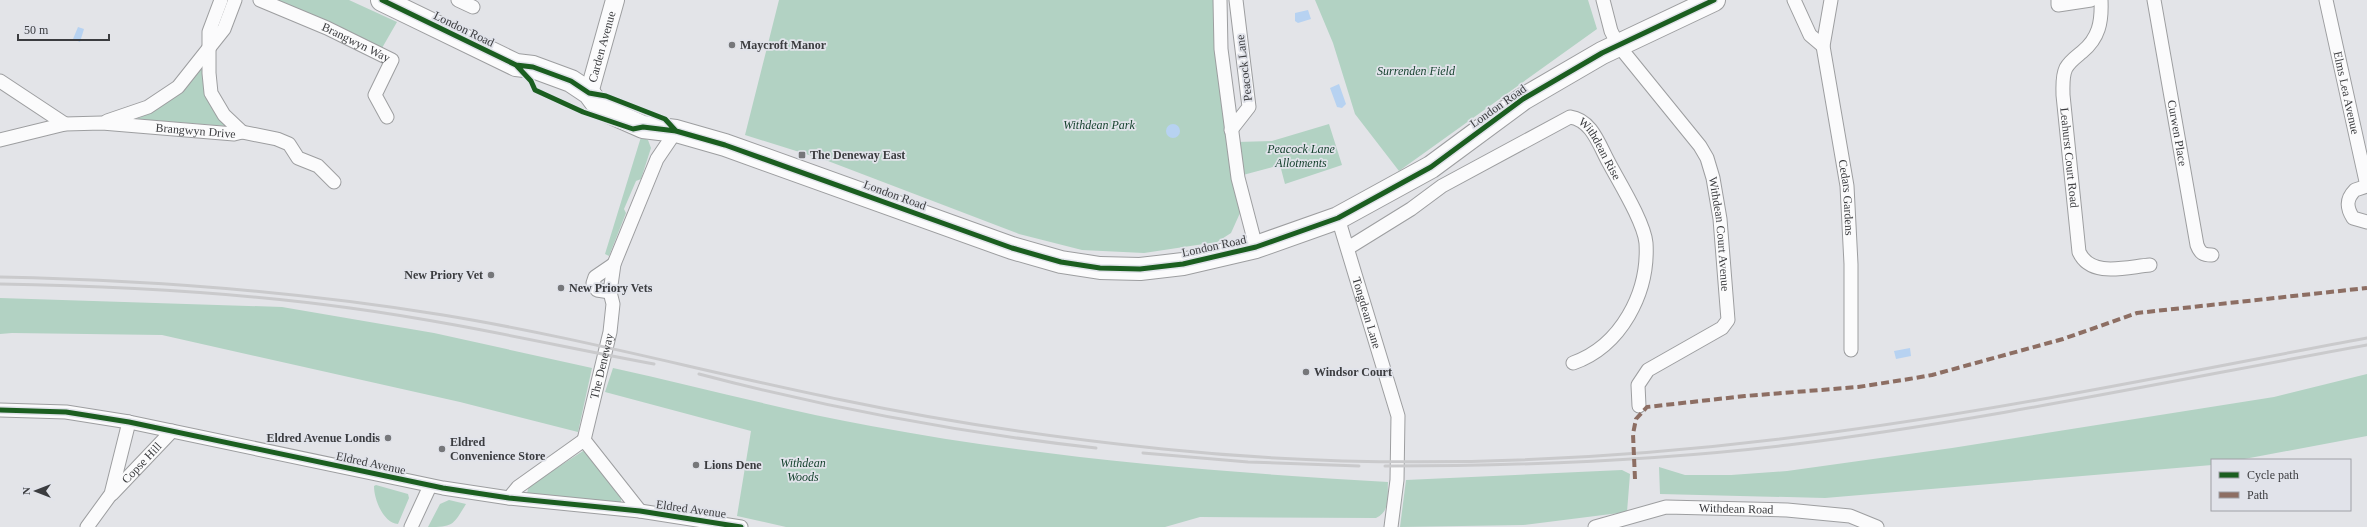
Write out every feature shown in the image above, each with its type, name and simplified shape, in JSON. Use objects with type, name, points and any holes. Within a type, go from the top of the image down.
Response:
[{"type":"highway","name":"London Road","points":[[382,0],[516,65],[533,67],[572,81],[589,93],[600,108],[652,128],[676,130],[853,190],[1012,248],[1061,262],[1100,268],[1140,269],[1184,264],[1256,247],[1338,218],[1431,167],[1523,98],[1618,45],[1714,0]]},
{"type":"highway","name":"London Road","points":[[589,93],[606,96],[665,119],[676,130]]},
{"type":"street","name":"Brangwyn Drive","points":[[221,0],[209,32],[208,48],[211,93],[224,115],[242,132]]},
{"type":"street","name":"Brangwyn Drive","points":[[102,123],[148,107],[178,87],[224,29],[235,0]]},
{"type":"street","name":"Brangwyn Way","points":[[260,0],[327,28],[392,60],[375,95],[387,117]]},
{"type":"street","points":[[458,0],[473,6]]},
{"type":"street","name":"Carden Avenue","points":[[589,93],[615,0]]},
{"type":"street","name":"Peacock Lane","points":[[1220,0],[1221,49],[1231,130],[1238,178],[1256,247]]},
{"type":"street","name":"Peacock Lane","points":[[1231,130],[1249,107],[1236,0]]},
{"type":"street","name":"Withdean Court Avenue","points":[[1603,0],[1611,31],[1618,45],[1700,146],[1707,158],[1720,219],[1729,315],[1728,320],[1722,328],[1648,370],[1638,385],[1639,406]]},
{"type":"street","points":[[1794,0],[1810,35],[1823,46]]},
{"type":"street","name":"Cedars Gardens","points":[[1831,0],[1823,46],[1847,186],[1851,264],[1851,350]]},
{"type":"street","points":[[2058,0],[2058,5],[2091,0]]},
{"type":"street","name":"Leahurst Court Road","points":[[2101,0],[2101,22],[2096,37],[2092,44],[2070,62],[2063,75],[2063,95],[2079,252],[2087,264],[2098,269],[2150,265]]},
{"type":"street","name":"Curwen Place","points":[[2154,0],[2197,245],[2200,252],[2206,255],[2212,255]]},
{"type":"street","name":"Elms Lea Avenue","points":[[2326,0],[2367,186],[2355,190],[2348,200],[2347,206],[2353,218],[2358,221],[2367,222]]},
{"type":"street","points":[[0,81],[65,124]]},
{"type":"street","name":"Withdean Rise","points":[[1348,248],[1411,209],[1442,186],[1490,158],[1570,118],[1581,119],[1589,126],[1611,167],[1641,225],[1646,242],[1641,292],[1619,332],[1590,357],[1573,363]]},
{"type":"street","name":"Brangwyn Drive","points":[[0,140],[65,124],[102,123],[234,134],[242,132]]},
{"type":"street","name":"The Deneway","points":[[652,128],[657,140],[657,159]]},
{"type":"street","name":"The Deneway","points":[[584,440],[610,332],[613,304],[610,292],[614,264],[657,159],[676,130]]},
{"type":"street","points":[[242,132],[277,139],[289,144],[298,158],[318,166],[334,182]]},
{"type":"street","name":"Tongdean Lane","points":[[1338,218],[1398,416],[1397,480],[1391,527]]},
{"type":"street","points":[[610,292],[597,290],[592,283],[595,277],[614,264]]},
{"type":"street","name":"Eldred Avenue","points":[[0,410],[66,412],[130,422],[430,486],[509,498],[640,512],[741,527]]},
{"type":"street","name":"Copse Hill","points":[[112,494],[130,422]]},
{"type":"street","name":"Copse Hill","points":[[87,527],[112,494],[172,431]]},
{"type":"street","points":[[509,498],[518,487],[584,440],[640,512]]},
{"type":"street","points":[[411,527],[430,486]]},
{"type":"street","name":"Withdean Road","points":[[1595,527],[1666,507],[1674,507],[1780,510],[1850,516],[1877,527]]},
{"type":"green space","points":[[276,0],[349,0],[397,22],[382,48]]},
{"type":"green space","name":"Withdean Park","points":[[779,0],[1214,0],[1240,213],[1231,233],[1217,242],[1144,253],[1082,250],[1019,234],[828,161],[745,135]]},
{"type":"green space","name":"Surrenden Field","points":[[1315,0],[1588,0],[1597,29],[1399,171],[1355,114],[1333,43]]},
{"type":"green space","points":[[202,66],[209,100],[226,126],[137,119],[157,108],[173,96]]},
{"type":"green space","name":"Peacock Lane Allotments","points":[[1329,124],[1342,165],[1285,184],[1280,165],[1243,175],[1237,142],[1272,141]]},
{"type":"green space","points":[[641,137],[648,140],[651,148],[641,179],[636,181],[624,209],[626,213],[609,256],[605,254]]},
{"type":"green space","points":[[0,298],[282,307],[434,333],[592,368],[578,432],[460,402],[162,335],[0,334]]},
{"type":"green space","name":"Withdean Woods","points":[[613,368],[838,420],[1000,447],[1129,462],[1258,474],[1388,482],[1387,503],[1384,511],[1376,518],[1200,517],[1165,527],[786,527],[737,516],[751,431],[605,392]]},
{"type":"green space","points":[[2367,374],[2367,436],[2244,459],[2211,459],[2211,465],[1825,498],[1660,494],[1659,467],[1685,475],[1731,475],[1787,471],[1952,448],[2274,397]]},
{"type":"green space","points":[[583,451],[586,452],[621,497],[621,503],[531,495],[527,493],[529,486]]},
{"type":"green space","points":[[1622,470],[1630,474],[1627,512],[1523,525],[1400,527],[1406,480]]},
{"type":"green space","points":[[376,485],[408,494],[409,498],[398,524],[393,523],[380,510],[374,491],[374,486]]},
{"type":"green space","points":[[449,500],[466,504],[455,521],[448,525],[428,527],[440,504]]},
{"type":"water","points":[[1308,10],[1311,19],[1298,23],[1295,21],[1295,13]]},
{"type":"water","points":[[78,27],[84,29],[80,42],[73,39]]},
{"type":"water","points":[[1339,84],[1346,104],[1342,108],[1337,107],[1330,88]]},
{"type":"water","points":[[1173,124],[1178,126],[1180,131],[1178,136],[1173,138],[1168,136],[1166,131],[1168,126]]},
{"type":"water","points":[[1910,348],[1911,356],[1896,359],[1894,351]]},
{"type":"railway","points":[[0,277],[167,284],[333,299],[493,324],[593,344],[882,408],[961,422],[1082,440],[1163,449],[1246,456],[1330,460],[1414,462],[1583,457],[1668,451],[1751,442],[1834,432],[1968,412],[2367,338]]},
{"type":"railway","points":[[0,284],[88,286],[176,291],[307,302],[427,320],[654,364]]},
{"type":"railway","points":[[1385,466],[1587,462],[1687,455],[1788,445],[2006,412],[2367,345]]},
{"type":"railway","points":[[699,374],[797,398],[896,418],[996,435],[1096,448]]},
{"type":"railway","points":[[1143,453],[1248,462],[1359,466]]},
{"type":"marked path","points":[[1635,479],[1633,434],[1636,419],[1647,407],[1745,396],[1858,387],[1909,379],[1932,375],[2063,339],[2137,313],[2367,288]]},
{"type":"cycle path","points":[[382,0],[516,65],[533,67],[571,81],[589,93],[606,96],[665,119],[676,131]]},
{"type":"cycle path","points":[[516,65],[531,81],[535,90],[583,112],[633,129],[643,127],[676,131],[725,145],[1012,248],[1061,262],[1100,268],[1140,269],[1183,264],[1256,247],[1338,218],[1431,167],[1523,99],[1602,53],[1714,0]]},
{"type":"cycle path","points":[[0,410],[66,412],[129,422],[443,488],[509,498],[640,511],[741,527]]},
{"type":"place","name":"Maycroft Manor","points":[[732,45]]},
{"type":"place","name":"The Deneway East","points":[[802,155]]},
{"type":"place","name":"New Priory Vet","points":[[491,275]]},
{"type":"place","name":"New Priory Vets","points":[[561,288]]},
{"type":"place","name":"Windsor Court","points":[[1306,372]]},
{"type":"place","name":"Eldred Avenue Londis","points":[[388,438]]},
{"type":"place","name":"Eldred Convenience Store","points":[[442,449]]},
{"type":"place","name":"Lions Dene","points":[[696,465]]}]
